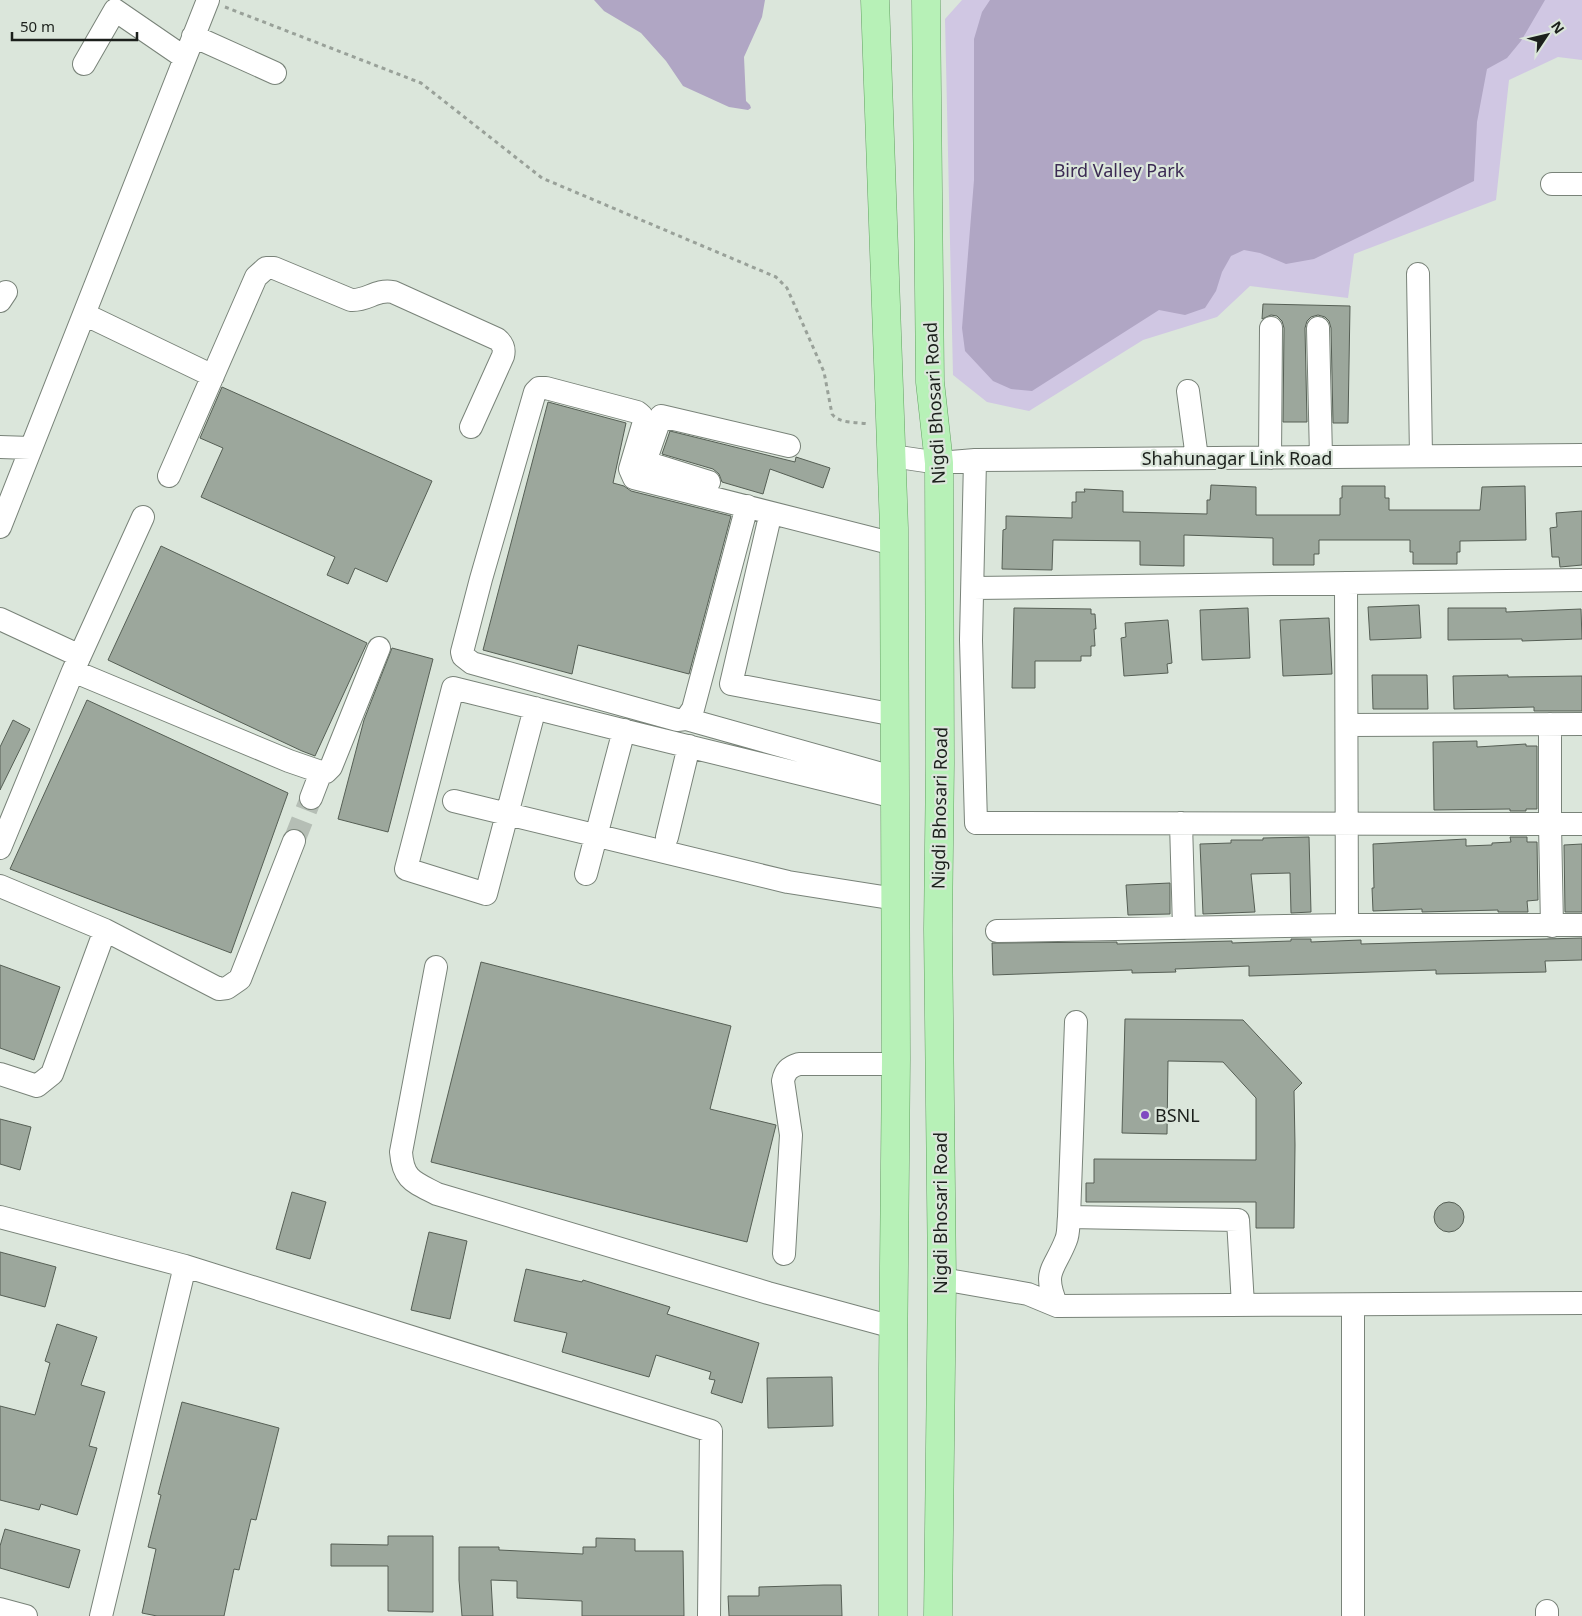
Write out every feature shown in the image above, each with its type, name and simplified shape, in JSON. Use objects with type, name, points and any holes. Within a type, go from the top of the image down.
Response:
[{"type":"main road","points":[[875,0],[894,536],[896,1064],[893,1327],[893,1616]]},
{"type":"main road","name":"Nigdi Bhosari Road","points":[[926,0],[930,382],[939,463],[940,763],[938,929],[942,1279],[938,1616]]},
{"type":"street","points":[[0,527],[208,0]]},
{"type":"street","points":[[84,64],[115,10],[185,58]]},
{"type":"street","points":[[193,36],[275,73]]},
{"type":"street","points":[[1552,184],[1582,184]]},
{"type":"street","points":[[169,476],[256,277],[266,268],[274,268],[351,300],[358,300],[379,291],[393,292],[497,338],[504,349],[503,356],[471,426]]},
{"type":"street","points":[[1418,274],[1421,456]]},
{"type":"street","points":[[84,314],[213,376]]},
{"type":"street","points":[[1270,458],[1271,328]]},
{"type":"street","points":[[1318,328],[1321,457]]},
{"type":"street","points":[[894,536],[747,506],[634,478],[630,469],[644,419],[637,412],[546,388],[539,388],[535,392],[462,652],[463,656],[472,663],[677,720],[686,719],[895,788]]},
{"type":"street","points":[[1188,391],[1197,458]]},
{"type":"street","points":[[789,446],[660,416],[645,462],[894,536]]},
{"type":"street","points":[[0,447],[30,448]]},
{"type":"street","name":"Shahunagar Link Road","points":[[892,456],[939,463],[975,460],[1582,455]]},
{"type":"street","points":[[975,460],[972,640],[976,823],[1582,824]]},
{"type":"street","points":[[686,719],[693,709],[747,506]]},
{"type":"street","points":[[0,848],[76,664],[143,517]]},
{"type":"street","points":[[768,525],[731,684],[895,715]]},
{"type":"street","points":[[972,588],[1582,580]]},
{"type":"street","points":[[1346,583],[1347,925]]},
{"type":"street","points":[[0,619],[76,664],[289,761],[321,772],[326,772],[332,767],[379,648]]},
{"type":"street","points":[[940,640],[972,640]]},
{"type":"street","points":[[535,708],[486,894],[406,869],[453,688],[535,708],[689,746],[895,788]]},
{"type":"street","points":[[1550,724],[1552,926]]},
{"type":"street","points":[[1347,725],[1582,724]]},
{"type":"street","points":[[586,874],[624,730]]},
{"type":"street","points":[[667,838],[689,746]]},
{"type":"street","points":[[940,763],[975,765]]},
{"type":"street","points":[[311,798],[321,772]]},
{"type":"street","points":[[454,801],[788,882],[896,899]]},
{"type":"street","points":[[1180,823],[1184,928]]},
{"type":"street","points":[[0,886],[105,930],[219,989],[226,988],[240,979],[294,841]]},
{"type":"street","points":[[996,931],[1347,925],[1582,925]]},
{"type":"street","points":[[0,1074],[37,1086],[52,1074],[105,930]]},
{"type":"street","points":[[436,967],[401,1152],[405,1173],[416,1183],[437,1194],[768,1293],[893,1327]]},
{"type":"street","points":[[1058,1306],[1052,1294],[1049,1279],[1053,1264],[1067,1239],[1076,1022]]},
{"type":"street","points":[[784,1254],[791,1135],[783,1081],[784,1073],[791,1066],[799,1064],[896,1064]]},
{"type":"street","points":[[0,1217],[185,1266],[710,1432],[709,1616]]},
{"type":"street","points":[[1069,1217],[1238,1220],[1243,1305]]},
{"type":"street","points":[[101,1616],[185,1266]]},
{"type":"street","points":[[942,1279],[1028,1294],[1058,1306],[1582,1303]]},
{"type":"street","points":[[1353,1304],[1353,1616]]},
{"type":"street","points":[[0,1609],[26,1616]]},
{"type":"path","points":[[208,0],[421,83],[542,178],[776,278],[787,288],[824,372],[834,418],[891,426]]},
{"type":"green space","name":"Bird Valley Park","points":[[962,0],[1582,0],[1582,60],[1558,57],[1509,80],[1496,200],[1354,254],[1348,298],[1250,286],[1217,317],[1143,340],[1029,411],[987,402],[953,375],[945,19]]},
{"type":"shaded area","points":[[594,0],[765,0],[762,17],[744,57],[746,101],[751,108],[748,110],[729,107],[683,86],[666,61],[641,33],[604,11]]},
{"type":"shaded area","name":"Bird Valley Park","points":[[990,0],[1545,0],[1521,41],[1507,58],[1487,69],[1477,122],[1474,181],[1314,259],[1286,264],[1260,253],[1244,250],[1231,256],[1222,272],[1216,291],[1205,308],[1185,315],[1159,310],[1032,391],[1011,389],[993,381],[965,351],[962,328],[974,180],[974,39],[982,12]]},
{"type":"building","points":[[1263,304],[1350,306],[1348,423],[1333,423],[1331,328],[1329,321],[1325,317],[1318,315],[1311,317],[1307,321],[1305,328],[1307,422],[1283,422],[1284,328],[1282,321],[1277,316],[1271,315],[1262,319]]},
{"type":"building","points":[[222,387],[432,481],[387,582],[355,568],[348,584],[327,575],[335,557],[201,497],[223,448],[200,438]]},
{"type":"building","points":[[548,402],[626,423],[613,483],[624,486],[631,491],[731,516],[689,674],[578,645],[572,674],[483,650]]},
{"type":"building","points":[[670,431],[795,462],[796,457],[830,468],[823,488],[770,469],[763,494],[722,482],[719,474],[713,469],[662,454]]},
{"type":"building","points":[[1211,485],[1256,487],[1256,515],[1340,515],[1342,486],[1385,486],[1385,498],[1389,498],[1389,510],[1480,510],[1482,487],[1525,486],[1526,540],[1460,541],[1460,552],[1457,552],[1457,564],[1413,564],[1410,540],[1319,540],[1319,554],[1314,554],[1314,565],[1273,565],[1273,538],[1184,535],[1184,566],[1140,565],[1140,541],[1053,540],[1052,570],[1002,569],[1003,530],[1006,529],[1006,516],[1072,518],[1072,502],[1076,502],[1076,492],[1085,492],[1084,489],[1123,491],[1123,512],[1207,514],[1207,500],[1210,500]]},
{"type":"building","points":[[1582,511],[1582,565],[1560,567],[1559,557],[1552,557],[1550,528],[1557,527],[1556,513]]},
{"type":"building","points":[[161,546],[367,643],[315,756],[108,660]]},
{"type":"building","points":[[1419,605],[1421,638],[1370,640],[1368,607]]},
{"type":"building","points":[[1014,608],[1091,609],[1091,614],[1095,614],[1096,629],[1094,629],[1095,646],[1091,646],[1091,656],[1081,656],[1081,661],[1035,661],[1035,688],[1012,688]]},
{"type":"building","points":[[1248,608],[1250,658],[1202,660],[1200,610]]},
{"type":"building","points":[[1448,608],[1506,608],[1506,612],[1581,609],[1582,639],[1522,641],[1522,639],[1448,640]]},
{"type":"building","points":[[1329,618],[1332,674],[1283,676],[1280,620]]},
{"type":"building","points":[[1168,620],[1172,663],[1167,664],[1168,673],[1124,676],[1121,638],[1126,637],[1125,623]]},
{"type":"building","points":[[392,648],[433,659],[388,832],[338,819],[364,720]]},
{"type":"building","points":[[1372,675],[1427,675],[1428,709],[1373,709]]},
{"type":"building","points":[[1508,675],[1508,677],[1582,676],[1582,711],[1534,711],[1534,707],[1454,709],[1453,676]]},
{"type":"building","points":[[87,700],[288,793],[231,953],[10,869]]},
{"type":"building","points":[[13,720],[30,729],[0,790],[0,747]]},
{"type":"building","points":[[1477,741],[1477,747],[1526,744],[1526,746],[1537,746],[1537,809],[1526,809],[1526,811],[1510,811],[1510,809],[1434,810],[1433,742]]},
{"type":"building","points":[[1309,837],[1311,912],[1291,913],[1290,873],[1251,874],[1255,912],[1203,914],[1200,844],[1231,843],[1231,840]]},
{"type":"building","points":[[1510,837],[1527,837],[1527,842],[1537,842],[1538,900],[1527,901],[1528,912],[1498,912],[1498,910],[1422,912],[1422,909],[1373,911],[1373,844],[1466,839],[1466,846],[1492,845],[1492,843],[1511,842]]},
{"type":"building","points":[[1582,844],[1582,912],[1565,912],[1564,845]]},
{"type":"building","points":[[1170,883],[1170,914],[1128,915],[1126,885]]},
{"type":"building","points":[[1582,938],[1582,960],[1545,961],[1546,972],[1436,974],[1436,970],[1249,976],[1249,966],[1175,969],[1176,972],[1132,973],[1132,970],[993,975],[992,943],[1117,942],[1117,944],[1232,941],[1232,943],[1311,939],[1311,942],[1361,940],[1361,944]]},
{"type":"building","points":[[481,962],[731,1026],[710,1109],[776,1125],[747,1242],[431,1162]]},
{"type":"building","points":[[0,965],[60,987],[34,1060],[0,1048]]},
{"type":"building","name":"BSNL","points":[[1125,1019],[1243,1020],[1302,1083],[1294,1091],[1294,1228],[1256,1228],[1256,1202],[1086,1202],[1086,1183],[1094,1183],[1094,1159],[1256,1160],[1256,1098],[1223,1062],[1168,1061],[1167,1134],[1122,1133]]},
{"type":"building","points":[[0,1119],[31,1127],[20,1170],[0,1164]]},
{"type":"building","points":[[292,1192],[326,1202],[310,1259],[276,1249]]},
{"type":"building","points":[[1449,1202],[1460,1206],[1464,1217],[1460,1228],[1449,1232],[1438,1228],[1434,1217],[1438,1206]]},
{"type":"building","points":[[429,1232],[467,1241],[450,1319],[411,1310]]},
{"type":"building","points":[[0,1252],[56,1267],[45,1307],[0,1295]]},
{"type":"building","points":[[526,1269],[582,1282],[583,1280],[670,1307],[667,1314],[759,1343],[742,1403],[711,1393],[715,1380],[709,1379],[711,1372],[656,1355],[649,1377],[562,1352],[567,1333],[514,1321]]},
{"type":"building","points":[[57,1324],[97,1337],[81,1385],[105,1392],[89,1446],[97,1448],[77,1515],[41,1504],[39,1510],[0,1500],[0,1406],[35,1415],[50,1363],[45,1361]]},
{"type":"building","points":[[832,1377],[833,1426],[768,1428],[767,1378]]},
{"type":"building","points":[[182,1402],[279,1428],[256,1520],[251,1519],[239,1570],[234,1569],[224,1616],[157,1616],[142,1613],[156,1549],[148,1547],[161,1495],[158,1494]]},
{"type":"building","points":[[5,1529],[80,1550],[69,1588],[0,1568],[0,1546]]},
{"type":"building","points":[[388,1536],[433,1536],[433,1612],[388,1611],[388,1566],[331,1566],[331,1544],[388,1545]]},
{"type":"building","points":[[596,1538],[635,1539],[635,1551],[683,1551],[684,1616],[582,1616],[582,1601],[517,1598],[517,1581],[491,1580],[493,1616],[462,1616],[459,1547],[499,1547],[499,1550],[583,1554],[583,1547],[596,1547]]},
{"type":"building","points":[[841,1585],[842,1616],[729,1616],[728,1596],[759,1596],[759,1587]]},
{"type":"tunnel","points":[[294,841],[311,798]]},
{"type":"place","name":"BSNL","points":[[1145,1115]]}]
